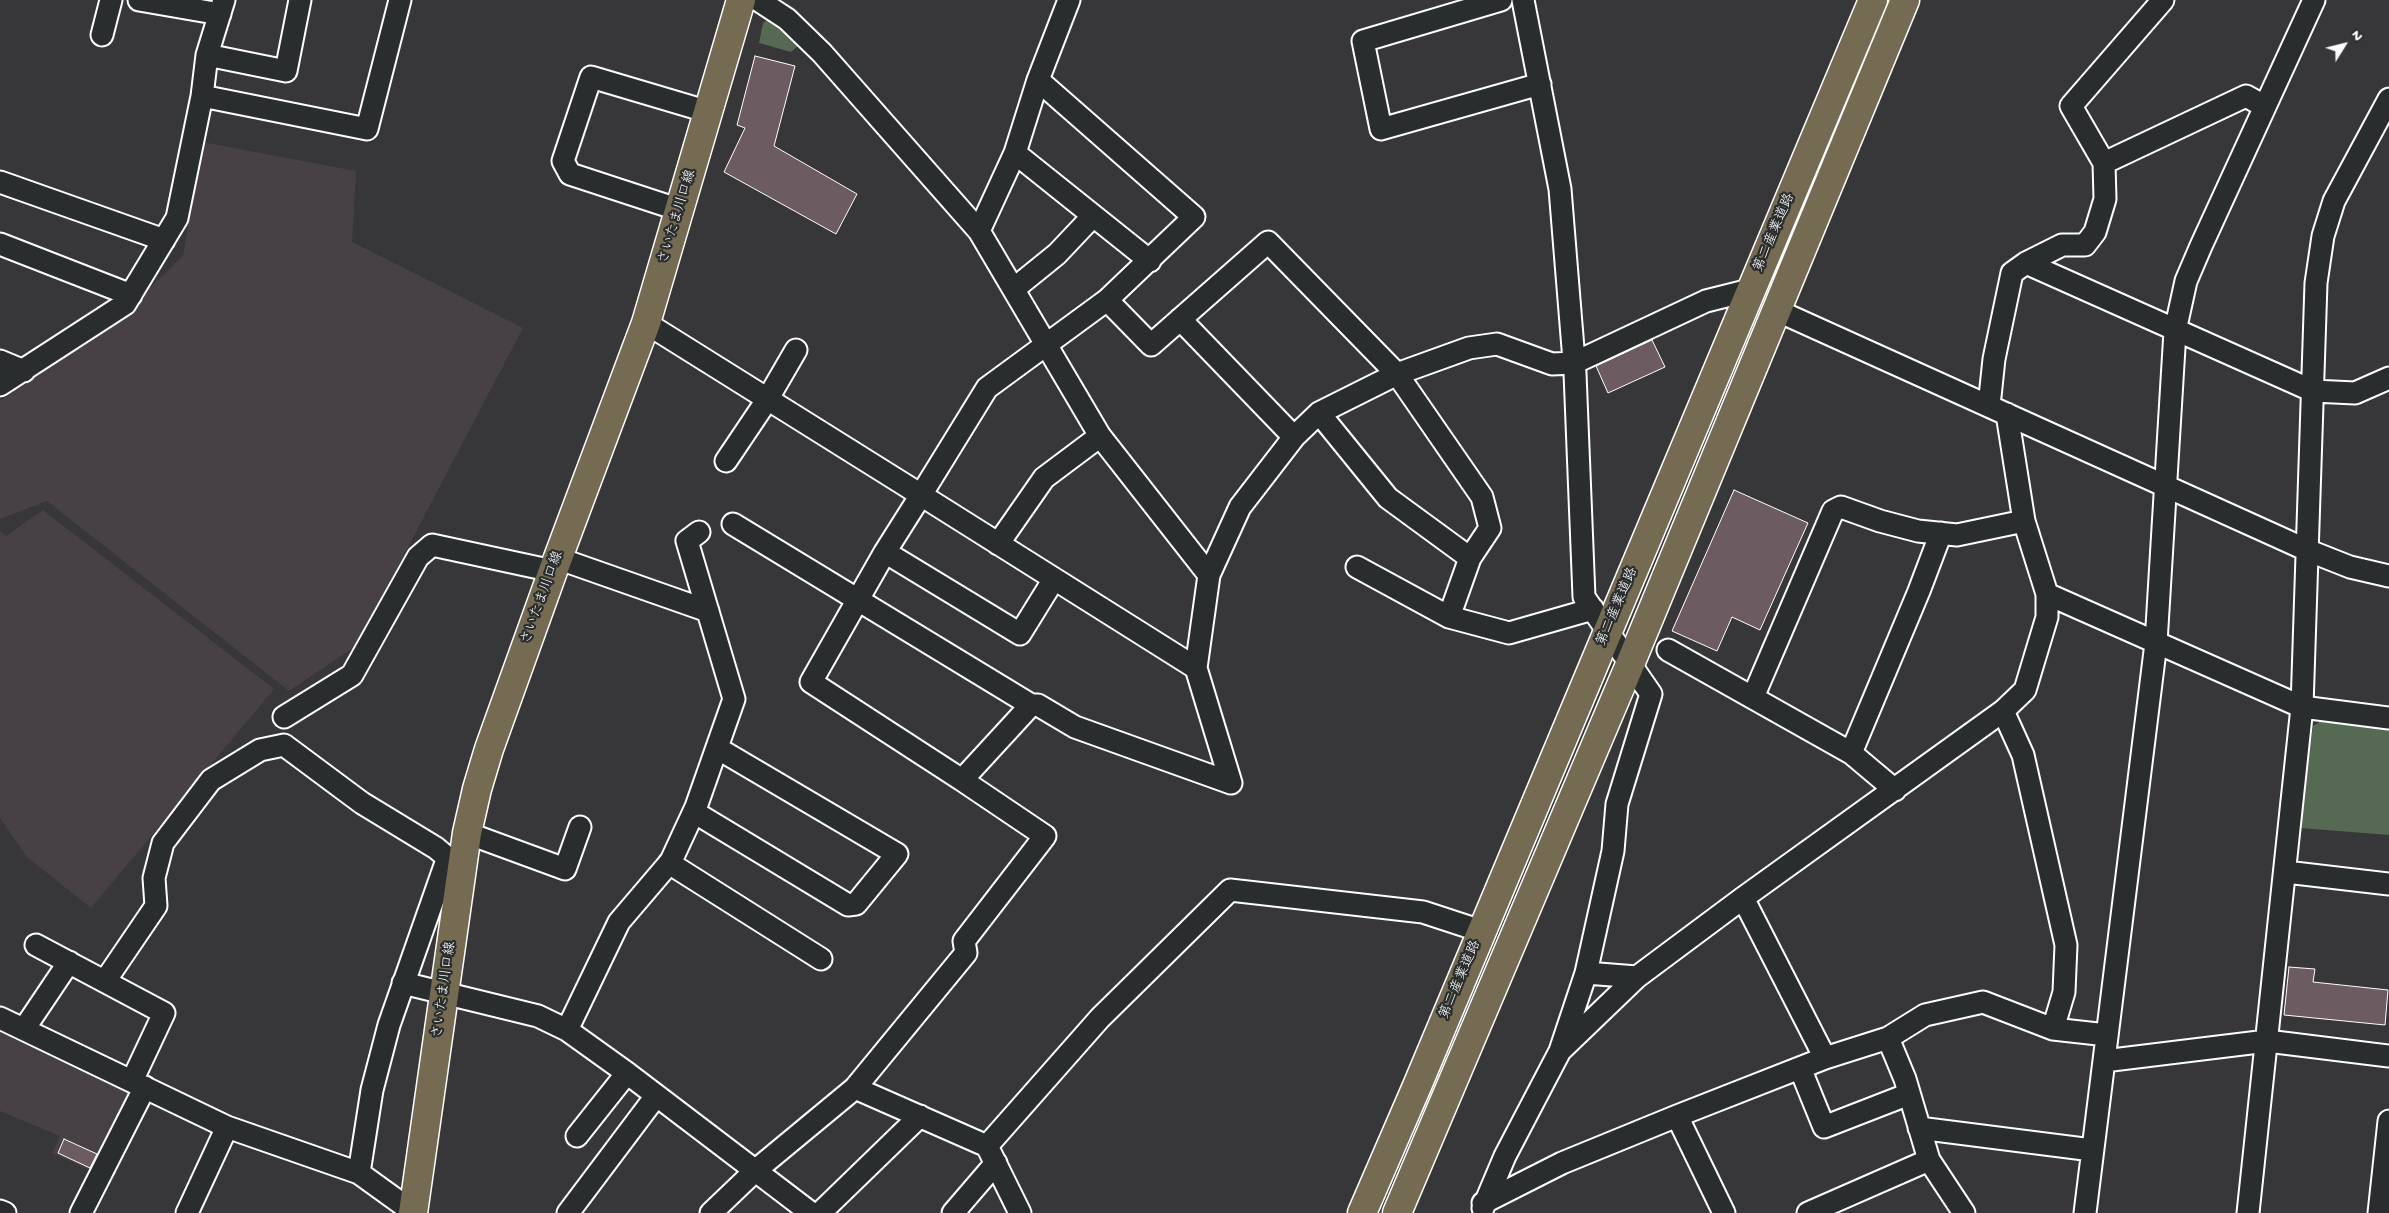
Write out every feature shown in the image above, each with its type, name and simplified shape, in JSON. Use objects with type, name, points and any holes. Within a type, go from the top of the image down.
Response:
[{"type":"main road","name":"さいたま川口線","points":[[413,1212],[445,993],[455,864],[467,834],[489,749],[555,565],[646,323],[742,0]]},
{"type":"main road","name":"第二産業道路","points":[[1362,1213],[1874,0]]},
{"type":"main road","points":[[1397,1213],[1631,662],[1905,0]]},
{"type":"street","points":[[102,35],[111,0]]},
{"type":"street","points":[[0,385],[125,304],[177,218],[202,96],[207,55],[222,7],[139,0]]},
{"type":"street","points":[[207,55],[286,70],[300,0]]},
{"type":"street","points":[[202,96],[367,129],[400,0]]},
{"type":"street","points":[[758,0],[787,19],[822,53],[979,231],[1015,288],[1100,436],[1209,575]]},
{"type":"street","points":[[979,231],[1015,153],[1038,80],[1069,0]]},
{"type":"street","points":[[1501,0],[1363,41],[1381,129],[1540,84]]},
{"type":"street","points":[[1483,1208],[1504,1156],[1560,1052],[1586,973],[1613,851],[1616,804],[1651,694],[1631,662],[1584,597],[1574,363],[1560,189],[1523,0]]},
{"type":"street","points":[[1560,1052],[1637,977],[1743,898],[2003,711],[2025,690],[2047,617],[2047,594],[2024,521],[1998,410],[1994,359],[2012,273],[2026,262],[2062,245],[2085,245],[2095,232],[2105,199],[2104,163],[2071,106],[2163,0]]},
{"type":"street","points":[[2085,1213],[2156,643],[2164,485],[2175,331],[2186,281],[2264,106],[2314,0]]},
{"type":"street","points":[[680,210],[570,174],[563,161],[591,77],[709,112]]},
{"type":"street","points":[[711,1213],[756,1170],[855,1088],[966,953],[964,941],[1045,836],[811,682],[885,552],[987,388],[1107,300],[1194,217],[1038,80]]},
{"type":"street","points":[[2104,163],[2246,96],[2264,106]]},
{"type":"street","points":[[2248,1213],[2286,872],[2302,707],[2316,283],[2323,236],[2334,201],[2389,99]]},
{"type":"street","points":[[1015,153],[1092,217],[1150,261]]},
{"type":"street","points":[[0,182],[164,240]]},
{"type":"street","points":[[1015,288],[1057,254],[1092,217]]},
{"type":"street","points":[[1107,300],[1151,346],[1268,242],[1397,374],[1482,497],[1490,528],[1470,558],[1448,617]]},
{"type":"street","points":[[0,244],[131,295]]},
{"type":"street","points":[[2026,262],[2175,331],[2313,391],[2355,393],[2387,384]]},
{"type":"street","points":[[733,524],[858,598],[1031,705],[1038,705],[1075,727],[1231,782],[1196,668],[1209,575],[1240,507],[1294,437],[1319,413],[1397,374],[1469,348],[1497,344],[1552,364],[1574,363],[1706,301],[1750,290]]},
{"type":"street","points":[[1776,310],[2307,550],[2350,567],[2389,576]]},
{"type":"street","points":[[1180,319],[1294,437]]},
{"type":"street","points":[[646,323],[1196,668]]},
{"type":"street","points":[[726,461],[796,350]]},
{"type":"street","points":[[0,361],[24,371]]},
{"type":"street","points":[[1319,413],[1388,498],[1470,558]]},
{"type":"street","points":[[998,544],[1044,478],[1100,436]]},
{"type":"street","points":[[1753,697],[1833,511],[1841,507],[1899,526],[1957,535],[2024,521]]},
{"type":"street","points":[[567,1030],[619,922],[669,863],[694,812],[734,699],[687,541],[699,532]]},
{"type":"street","points":[[1851,753],[1919,592],[1941,533]]},
{"type":"street","points":[[284,717],[352,675],[418,557],[432,545],[555,565],[708,611]]},
{"type":"street","points":[[885,552],[1020,634],[1054,579]]},
{"type":"street","points":[[1358,567],[1448,617],[1509,633],[1593,609]]},
{"type":"street","points":[[2047,594],[2302,707],[2389,718]]},
{"type":"street","points":[[1668,650],[1851,753],[1895,790]]},
{"type":"street","points":[[962,780],[1031,705]]},
{"type":"street","points":[[2003,711],[2023,754],[2066,945],[2064,992],[2054,1029]]},
{"type":"street","points":[[105,981],[156,906],[154,878],[163,844],[211,780],[260,750],[284,745],[362,803],[455,864],[403,983],[389,1025],[372,1090],[359,1173]]},
{"type":"street","points":[[694,812],[848,905],[856,904],[897,854],[717,748]]},
{"type":"street","points":[[467,834],[565,869],[580,827]]},
{"type":"street","points":[[669,863],[821,959]]},
{"type":"street","points":[[2286,872],[2389,884]]},
{"type":"street","points":[[954,1213],[991,1155],[1100,1018],[1230,890],[1422,912],[1481,931]]},
{"type":"street","points":[[1743,898],[1824,1058]]},
{"type":"street","points":[[36,945],[164,1013],[138,1084],[81,1213]]},
{"type":"street","points":[[24,1029],[68,962]]},
{"type":"street","points":[[1586,973],[1637,977]]},
{"type":"street","points":[[403,983],[538,1016],[567,1030],[627,1073],[811,1213]]},
{"type":"street","points":[[1483,1208],[1562,1163],[1824,1058],[1888,1038],[1925,1015],[1983,1002],[2054,1029],[2107,1035]]},
{"type":"street","points":[[0,1018],[227,1127],[359,1173],[413,1212]]},
{"type":"street","points":[[1888,1038],[1909,1094],[1929,1160],[1964,1213]]},
{"type":"street","points":[[2104,1061],[2267,1041],[2389,1056]]},
{"type":"street","points":[[1800,1068],[1824,1127],[1909,1094]]},
{"type":"street","points":[[576,1136],[627,1073]]},
{"type":"street","points":[[855,1088],[920,1116],[991,1155],[1020,1213]]},
{"type":"street","points":[[568,1213],[656,1096]]},
{"type":"street","points":[[820,1213],[920,1116]]},
{"type":"street","points":[[1677,1116],[1724,1213]]},
{"type":"street","points":[[2379,1213],[2389,1121]]},
{"type":"street","points":[[188,1213],[227,1127]]},
{"type":"street","points":[[1919,1128],[2092,1150]]},
{"type":"street","points":[[1808,1213],[1929,1160]]},
{"type":"street","points":[[0,1211],[5,1213]]},
{"type":"shaded area","points":[[202,142],[356,171],[352,242],[523,328],[356,646],[289,691],[47,501],[0,519],[0,401],[108,328],[183,256]]},
{"type":"shaded area","points":[[43,510],[274,689],[91,908],[27,857],[0,818],[0,531],[6,536]]},
{"type":"shaded area","points":[[0,1027],[136,1090],[94,1172],[52,1153],[60,1136],[0,1111]]},
{"type":"green space","points":[[770,18],[780,25],[799,45],[791,52],[759,43],[763,23]]},
{"type":"green space","points":[[2321,721],[2389,730],[2389,835],[2300,828],[2313,726]]},
{"type":"building","points":[[755,56],[795,66],[774,146],[857,194],[836,234],[724,172],[745,128],[737,125]]},
{"type":"building","points":[[1652,340],[1665,367],[1608,393],[1596,366]]},
{"type":"building","points":[[1734,490],[1808,523],[1760,630],[1732,617],[1717,651],[1672,631]]},
{"type":"building","points":[[2289,967],[2315,969],[2313,982],[2388,990],[2385,1025],[2284,1015]]},
{"type":"building","points":[[64,1139],[97,1154],[90,1168],[58,1153]]}]
